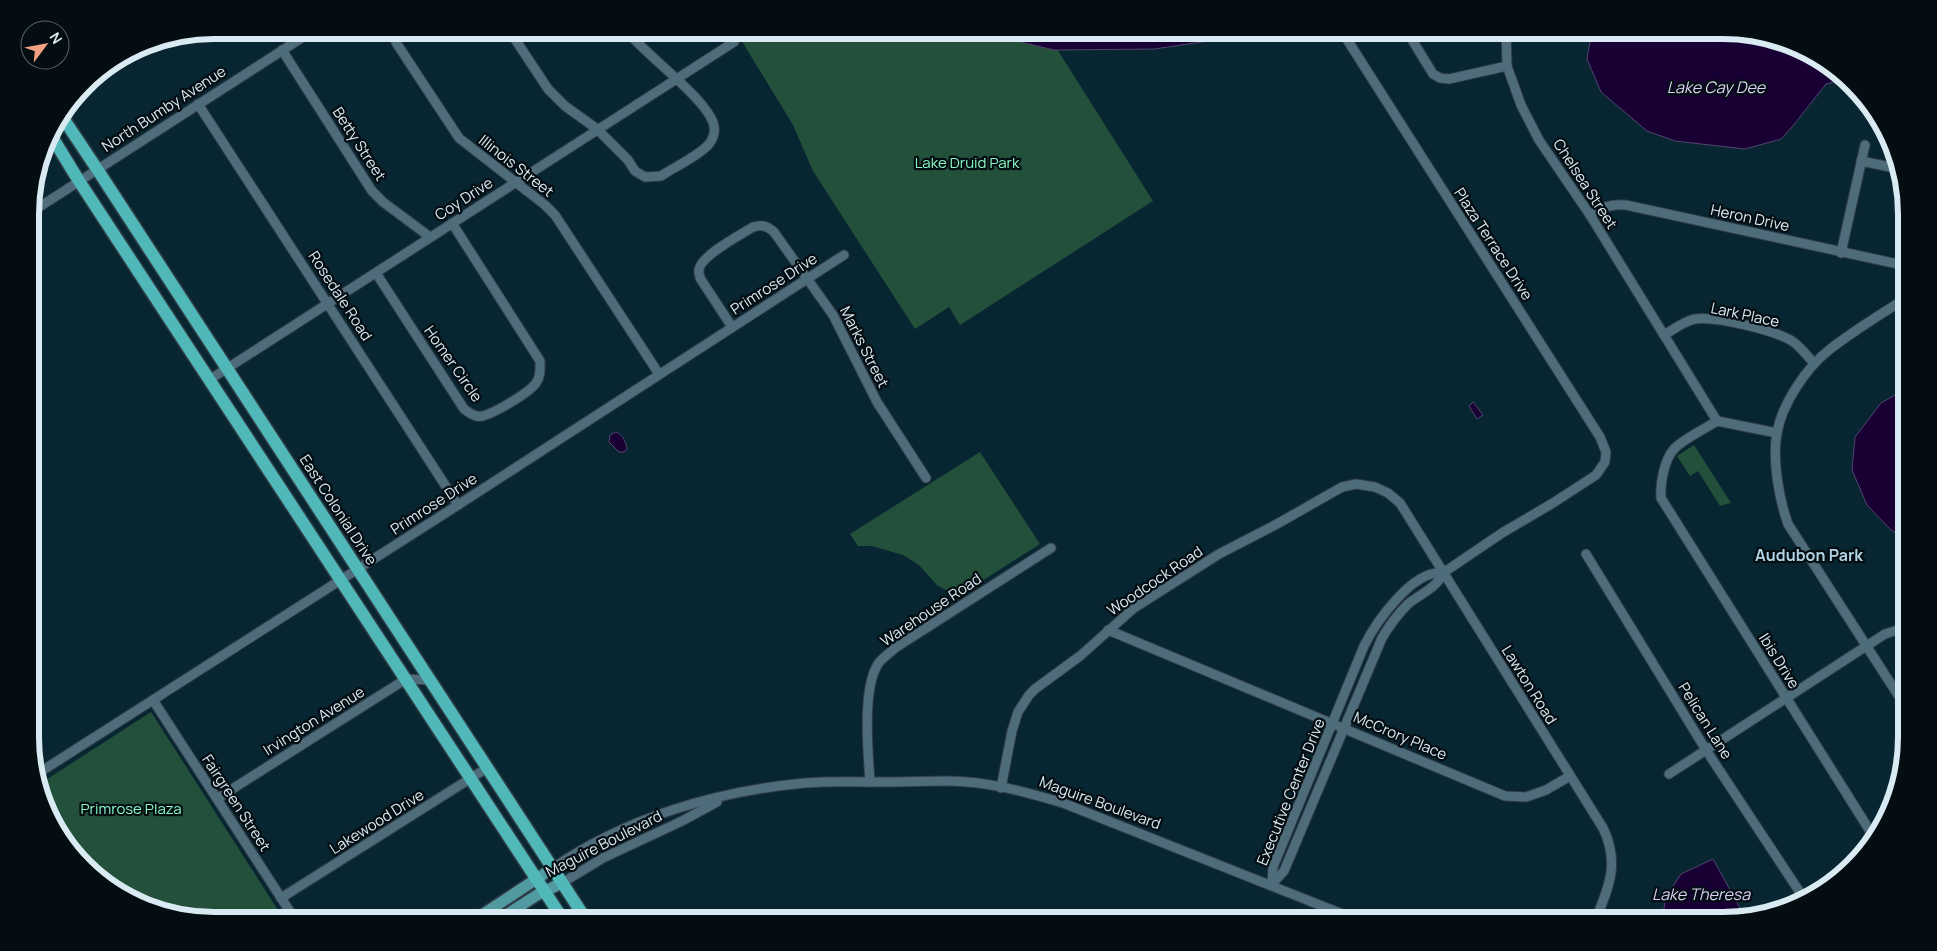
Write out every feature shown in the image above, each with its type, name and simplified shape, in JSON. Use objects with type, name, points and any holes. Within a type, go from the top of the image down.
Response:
[{"type":"highway","name":"East Colonial Drive","points":[[65,121],[581,912]]},
{"type":"highway","points":[[55,141],[559,912]]},
{"type":"main road","name":"Maguire Boulevard","points":[[487,912],[553,868]]},
{"type":"main road","name":"Maguire Boulevard","points":[[512,912],[562,883]]},
{"type":"street","name":"North Bumby Avenue","points":[[39,207],[300,39]]},
{"type":"street","name":"Illinois Street","points":[[394,39],[459,138],[545,205],[555,215],[659,374]]},
{"type":"street","points":[[515,39],[548,90],[596,129],[628,160],[635,171],[645,177],[660,176],[708,145],[714,135],[714,126],[709,115],[676,78],[633,39]]},
{"type":"street","name":"Plaza Terrace Drive","points":[[1346,39],[1603,442],[1606,452],[1605,462],[1596,476]]},
{"type":"street","points":[[1412,39],[1434,74],[1440,78],[1450,78],[1507,66]]},
{"type":"street","name":"Chelsea Street","points":[[1506,39],[1507,66],[1520,105],[1539,140],[1590,214],[1717,421]]},
{"type":"street","name":"Coy Drive","points":[[209,380],[596,129],[734,42]]},
{"type":"street","name":"Betty Street","points":[[282,50],[372,191],[430,237]]},
{"type":"street","name":"Rosedale Road","points":[[198,104],[458,505]]},
{"type":"street","points":[[1842,253],[1865,145]]},
{"type":"street","points":[[1861,161],[1892,167]]},
{"type":"street","name":"Heron Drive","points":[[1590,214],[1604,206],[1613,204],[1626,205],[1898,264]]},
{"type":"street","name":"Homer Circle","points":[[376,273],[464,409],[473,415],[480,416],[491,412],[530,389],[536,383],[540,373],[540,361],[452,223]]},
{"type":"street","name":"Marks Street","points":[[732,327],[700,278],[698,270],[702,262],[709,255],[753,227],[759,225],[768,226],[833,315],[877,402],[926,478]]},
{"type":"street","name":"Primrose Drive","points":[[42,771],[844,255]]},
{"type":"street","points":[[1898,303],[1829,350],[1814,364],[1787,402],[1777,433],[1777,477],[1780,502],[1788,524],[1898,695]]},
{"type":"street","name":"Lark Place","points":[[1664,335],[1695,319],[1715,320],[1753,327],[1782,336],[1795,343],[1814,364]]},
{"type":"street","points":[[1717,421],[1777,433]]},
{"type":"street","name":"Ibis Drive","points":[[1717,421],[1674,448],[1668,458],[1660,489],[1661,498],[1871,832]]},
{"type":"street","name":"Executive Center Drive","points":[[1272,884],[1284,871],[1384,633],[1402,610],[1414,599],[1438,583],[1443,573],[1502,533],[1596,476]]},
{"type":"street","name":"Woodcock Road","points":[[1001,788],[1012,731],[1018,712],[1034,689],[1080,656],[1134,608],[1219,554],[1285,520],[1332,491],[1352,484],[1371,485]]},
{"type":"street","name":"Lawton Road","points":[[1371,485],[1384,490],[1400,503],[1603,828],[1611,853],[1612,865],[1610,883],[1599,912]]},
{"type":"street","name":"Warehouse Road","points":[[870,782],[868,703],[871,680],[879,663],[896,648],[1051,548]]},
{"type":"street","name":"Pelican Lane","points":[[1586,554],[1706,750],[1801,894]]},
{"type":"street","name":"Executive Center Drive","points":[[1272,884],[1274,867],[1364,646],[1379,620],[1397,599],[1432,573],[1443,573]]},
{"type":"street","name":"McCrory Place","points":[[1108,630],[1505,796],[1526,797],[1546,790],[1570,776]]},
{"type":"street","points":[[1669,774],[1885,634],[1898,630]]},
{"type":"street","points":[[406,679],[429,680]]},
{"type":"street","name":"Irvington Avenue","points":[[218,798],[406,679]]},
{"type":"street","name":"Fairgreen Street","points":[[153,700],[290,912]]},
{"type":"street","name":"Lakewood Drive","points":[[281,898],[487,768]]},
{"type":"street","name":"Maguire Boulevard","points":[[553,868],[586,847],[623,830],[686,806],[755,790],[805,783],[948,781],[1001,788],[1063,803],[1272,884],[1339,912]]},
{"type":"street","name":"Maguire Boulevard","points":[[562,883],[603,858],[682,821],[726,797]]},
{"type":"green space","name":"Lake Druid Park","points":[[740,39],[1051,39],[1153,201],[960,325],[949,307],[915,329],[813,171],[793,125]]},
{"type":"green space","points":[[1694,445],[1731,503],[1720,506],[1698,471],[1690,476],[1677,456]]},
{"type":"green space","points":[[980,452],[1040,544],[957,597],[937,585],[919,565],[903,555],[872,546],[858,546],[850,534]]},
{"type":"green space","name":"Primrose Plaza","points":[[151,712],[279,912],[191,911],[157,903],[116,883],[82,853],[68,835],[57,815],[44,781]]},
{"type":"water","points":[[1008,39],[1216,39],[1154,49],[1054,50]]},
{"type":"water","name":"Lake Cay Dee","points":[[1590,39],[1746,40],[1780,48],[1801,57],[1821,68],[1838,81],[1826,84],[1781,139],[1745,149],[1675,141],[1647,131],[1601,92],[1587,59]]},
{"type":"water","points":[[1898,393],[1898,534],[1890,529],[1867,505],[1852,470],[1855,437],[1881,403]]},
{"type":"water","points":[[1473,402],[1483,415],[1477,419],[1469,406]]},
{"type":"water","points":[[616,432],[625,441],[627,449],[624,452],[619,452],[609,442],[610,435]]},
{"type":"water","name":"Lake Theresa","points":[[1713,859],[1742,911],[1664,912],[1666,897],[1681,874]]},
{"type":"district","name":"Audubon Park","points":[[1809,555]]}]
